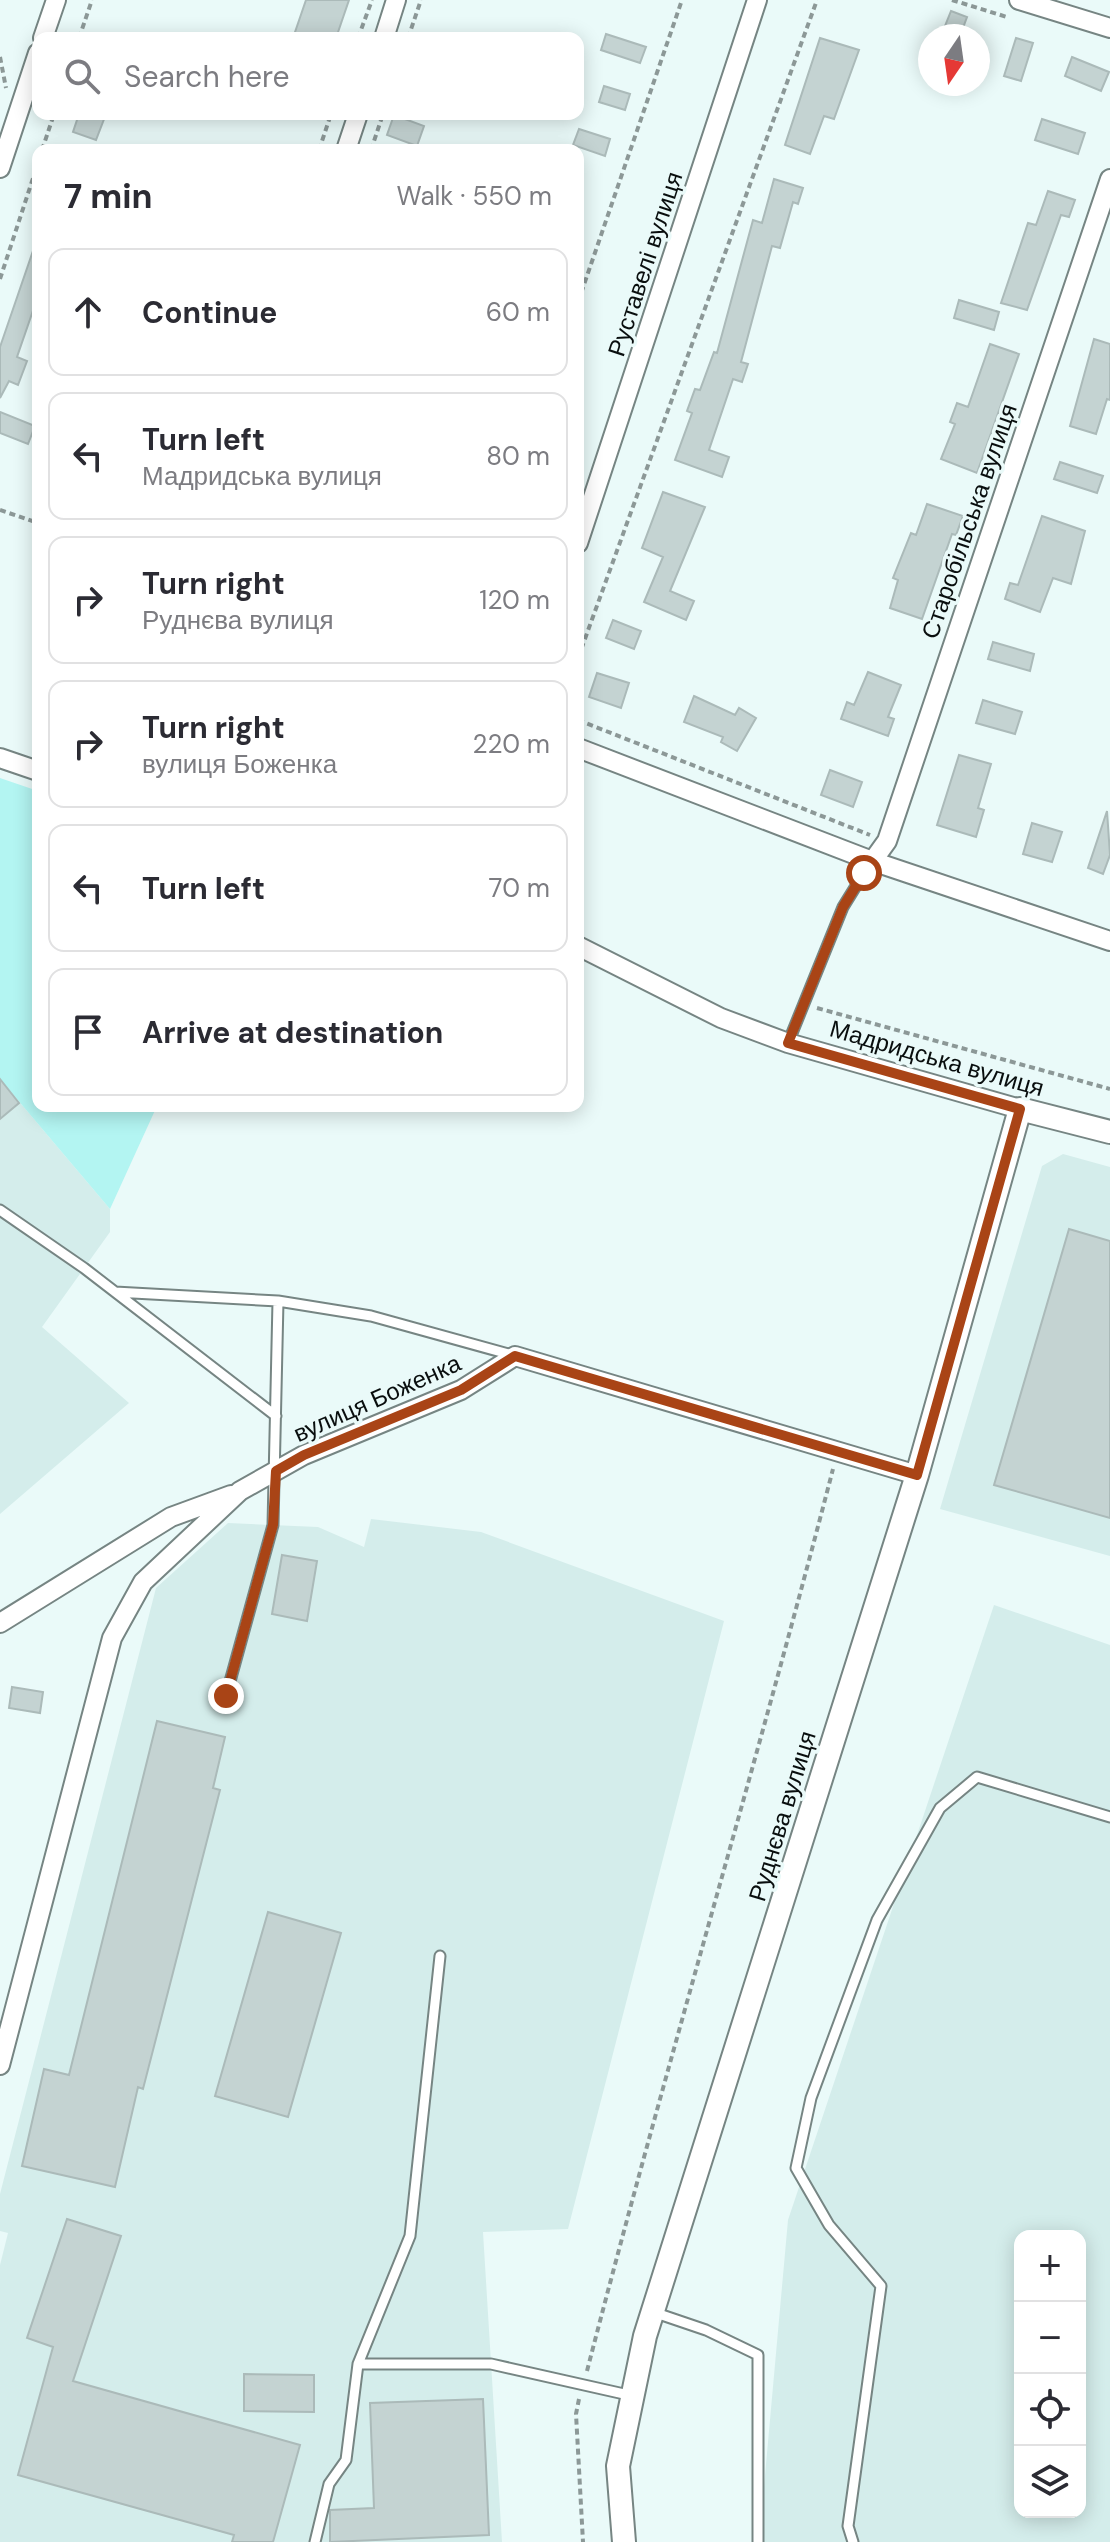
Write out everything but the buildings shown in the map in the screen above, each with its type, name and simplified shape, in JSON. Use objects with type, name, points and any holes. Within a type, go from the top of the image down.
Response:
[{"type":"street","points":[[45,32],[56,0]]},
{"type":"street","points":[[386,32],[396,0]]},
{"type":"street","name":"Руставелі вулиця","points":[[584,525],[757,0]]},
{"type":"street","points":[[1019,0],[1110,28]]},
{"type":"street","points":[[0,168],[32,71]]},
{"type":"street","points":[[348,144],[356,120]]},
{"type":"street","name":"Старобільська вулиця","points":[[868,867],[887,841],[1110,179]]},
{"type":"street","points":[[584,750],[868,867],[1110,941]]},
{"type":"street","points":[[0,758],[32,769]]},
{"type":"street","name":"Мадридська вулиця","points":[[584,949],[721,1018],[788,1043],[1110,1132]]},
{"type":"street","name":"Руднєва вулиця","points":[[624,2542],[618,2466],[653,2312],[917,1475],[1020,1109]]},
{"type":"street","points":[[515,1356],[917,1475]]},
{"type":"street","name":"вулиця Боженка","points":[[0,2065],[112,1638],[143,1582],[240,1491],[304,1455],[461,1390],[515,1356]]},
{"type":"street","points":[[0,1623],[171,1517],[240,1491]]},
{"type":"lane","points":[[788,1043],[843,907],[868,867]]},
{"type":"lane","points":[[0,1210],[115,1292],[276,1416]]},
{"type":"lane","points":[[115,1292],[278,1301],[371,1316],[515,1356]]},
{"type":"lane","points":[[226,1696],[273,1525],[278,1301]]},
{"type":"lane","points":[[853,2542],[848,2526],[881,2286],[829,2225],[796,2168],[811,2098],[877,1920],[940,1808],[977,1777],[1110,1817]]},
{"type":"lane","points":[[315,2542],[329,2484],[346,2460],[358,2364],[410,2236],[440,1956]]},
{"type":"lane","points":[[653,2312],[706,2330],[758,2355],[758,2542]]},
{"type":"lane","points":[[358,2364],[491,2364],[633,2396]]},
{"type":"path","points":[[81,32],[92,0]]},
{"type":"path","points":[[360,32],[372,0]]},
{"type":"path","points":[[410,32],[421,0]]},
{"type":"path","points":[[584,285],[682,0]]},
{"type":"path","points":[[584,641],[817,0]]},
{"type":"path","points":[[44,144],[52,120]]},
{"type":"path","points":[[321,144],[329,120]]},
{"type":"path","points":[[373,144],[381,120]]},
{"type":"path","points":[[0,279],[32,181]]},
{"type":"path","points":[[0,510],[32,521]]},
{"type":"path","points":[[584,722],[887,841]]},
{"type":"path","points":[[803,1004],[1110,1089]]},
{"type":"path","points":[[583,2542],[576,2414],[649,2133],[768,1721],[838,1451]]},
{"type":"shaded area","points":[[0,778],[32,789],[32,1112],[154,1112],[110,1209],[0,1079]]},
{"type":"shaded area","points":[[0,1079],[110,1209],[110,1232],[42,1327],[129,1403],[0,1514]]},
{"type":"shaded area","points":[[1063,1154],[1110,1167],[1110,1556],[940,1509],[1042,1166]]},
{"type":"shaded area","points":[[371,1519],[481,1532],[724,1621],[568,2229],[483,2232],[502,2542],[0,2542],[0,2265],[8,2233],[0,2231],[0,2194],[156,1588],[228,1523],[318,1527],[364,1547]]},
{"type":"shaded area","points":[[994,1605],[1110,1645],[1110,2542],[759,2542],[788,2220]]},
{"type":"route","points":[[226,1696],[273,1525],[276,1471],[304,1455],[461,1390],[515,1356],[917,1475],[1020,1109],[788,1043],[843,907],[864,873]]}]
